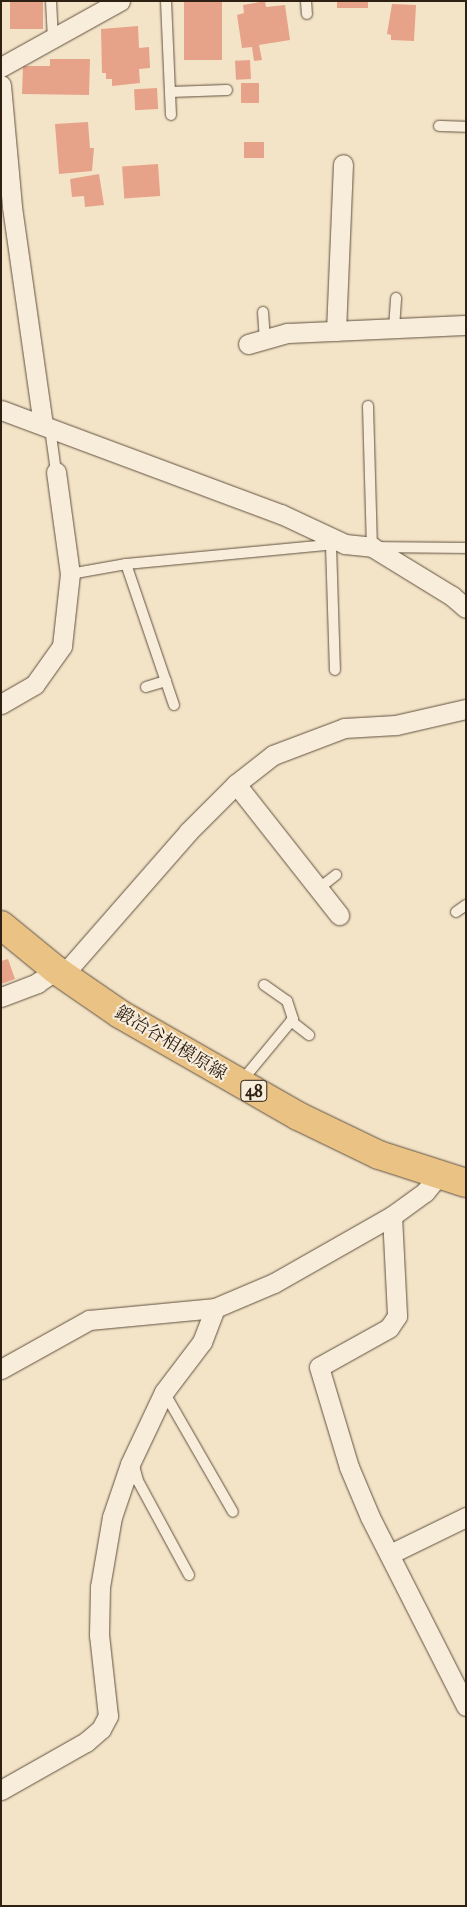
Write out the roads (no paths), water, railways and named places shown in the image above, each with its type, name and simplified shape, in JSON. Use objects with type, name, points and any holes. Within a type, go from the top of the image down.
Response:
[{"type":"main road","name":"鍛冶谷相模原線","points":[[1,925],[60,972],[120,1014],[337,1137],[438,1176],[466,1183]]},
{"type":"street","points":[[1,67],[120,1]]},
{"type":"street","points":[[1,84],[12,207],[46,426]]},
{"type":"street","points":[[336,331],[343,164]]},
{"type":"street","points":[[256,341],[287,333],[466,325]]},
{"type":"street","points":[[1,410],[289,518],[338,544],[372,547],[452,596],[466,608]]},
{"type":"street","points":[[1,704],[35,684],[62,646],[70,574],[56,472]]},
{"type":"street","points":[[1,997],[60,972],[188,832],[236,784],[273,755],[324,733],[396,726],[466,709]]},
{"type":"street","points":[[236,784],[339,915]]},
{"type":"street","points":[[1,1369],[89,1320],[215,1308],[274,1283],[392,1216],[425,1192],[438,1176]]},
{"type":"street","points":[[392,1216],[396,1316],[389,1328],[319,1368],[349,1467],[466,1706]]},
{"type":"street","points":[[1,1790],[86,1742],[101,1729],[108,1716],[100,1645],[100,1587],[112,1517],[132,1459],[164,1392],[211,1328],[215,1308]]},
{"type":"street","points":[[390,1554],[466,1517]]},
{"type":"lane","points":[[51,1],[53,38]]},
{"type":"lane","points":[[166,1],[171,115]]},
{"type":"lane","points":[[306,1],[307,14]]},
{"type":"lane","points":[[170,92],[227,90]]},
{"type":"lane","points":[[439,126],[466,127]]},
{"type":"lane","points":[[394,328],[396,298]]},
{"type":"lane","points":[[256,341],[263,312]]},
{"type":"lane","points":[[368,406],[372,547],[466,548]]},
{"type":"lane","points":[[46,426],[56,472]]},
{"type":"lane","points":[[70,574],[126,564],[338,544],[335,670]]},
{"type":"lane","points":[[126,564],[174,705]]},
{"type":"lane","points":[[146,687],[166,681]]},
{"type":"lane","points":[[318,889],[336,875]]},
{"type":"lane","points":[[456,912],[466,905]]},
{"type":"lane","points":[[264,985],[287,1001],[291,1021],[309,1035]]},
{"type":"lane","points":[[240,1083],[291,1021]]},
{"type":"lane","points":[[164,1392],[233,1512]]},
{"type":"lane","points":[[132,1459],[138,1481],[189,1575]]}]
